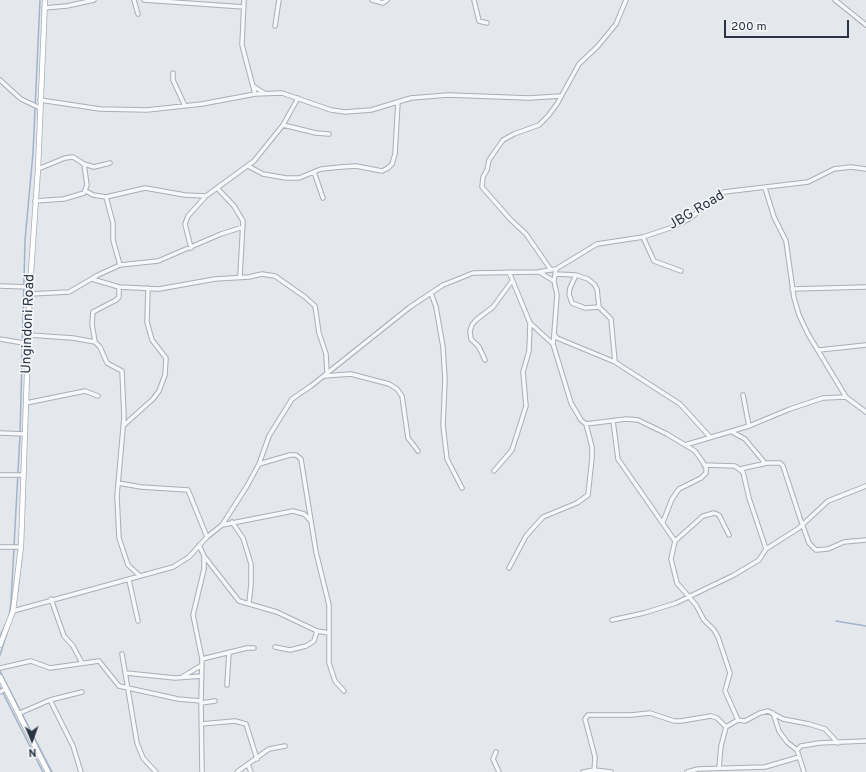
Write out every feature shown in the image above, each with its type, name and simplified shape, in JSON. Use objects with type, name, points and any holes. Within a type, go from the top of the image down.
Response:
[{"type":"main road","name":"Ungindoni Road","points":[[0,645],[13,611],[20,547],[30,287],[34,201],[38,169],[45,0]]},
{"type":"main road","points":[[0,677],[20,713],[48,772]]},
{"type":"street","points":[[44,8],[67,6],[94,0]]},
{"type":"street","points":[[134,0],[138,14]]},
{"type":"street","points":[[144,0],[244,7]]},
{"type":"street","points":[[244,0],[242,45],[255,94]]},
{"type":"street","points":[[275,26],[279,0]]},
{"type":"street","points":[[372,0],[383,3],[386,0]]},
{"type":"street","points":[[474,0],[479,20],[487,23]]},
{"type":"street","points":[[551,270],[526,234],[510,219],[485,190],[482,183],[489,160],[503,140],[514,134],[539,125],[548,116],[579,64],[598,46],[616,24],[626,0]]},
{"type":"street","points":[[835,0],[866,25]]},
{"type":"street","points":[[173,73],[174,80],[185,106]]},
{"type":"street","points":[[0,80],[21,99],[40,108]]},
{"type":"street","points":[[252,85],[265,93]]},
{"type":"street","points":[[40,100],[120,110],[147,110],[185,106],[255,94],[282,93],[331,110],[345,112],[371,110],[411,98],[448,95],[535,98],[561,96]]},
{"type":"street","points":[[191,248],[186,220],[206,196],[248,166],[283,125],[298,98]]},
{"type":"street","points":[[248,166],[263,174],[280,178],[299,178],[328,168],[349,166],[382,171],[392,164],[395,154],[398,102]]},
{"type":"street","points":[[283,125],[316,133],[329,134]]},
{"type":"street","points":[[38,169],[65,158],[78,158],[84,164],[94,167],[110,163]]},
{"type":"street","points":[[84,164],[87,185],[86,191]]},
{"type":"street","name":"JBG Road","points":[[556,269],[597,244],[643,237],[673,227],[689,218],[724,192],[808,182],[834,169],[866,169]]},
{"type":"street","points":[[314,172],[323,198]]},
{"type":"street","points":[[86,191],[93,195],[106,197],[145,188],[185,195],[206,196]]},
{"type":"street","points":[[217,188],[237,210],[243,227],[240,276]]},
{"type":"street","points":[[765,188],[774,217],[786,241],[792,289],[799,315],[808,334],[846,397],[866,412]]},
{"type":"street","points":[[34,201],[64,199],[86,191]]},
{"type":"street","points":[[106,197],[113,223],[113,240],[120,265]]},
{"type":"street","points":[[30,294],[65,293],[120,265],[158,261],[221,234],[243,227]]},
{"type":"street","points":[[643,237],[654,261],[681,271]]},
{"type":"street","points":[[13,611],[173,567],[189,557],[207,537],[222,525],[259,464],[269,436],[283,410],[292,399],[410,307],[443,285],[473,273],[538,272],[556,269],[554,281],[557,295],[553,344],[571,403],[577,415],[586,424],[592,447],[588,495],[577,503],[543,517],[526,536],[508,568]]},
{"type":"street","points":[[494,471],[512,450],[526,406],[523,372],[530,351],[530,323],[509,272]]},
{"type":"street","points":[[538,272],[545,274],[554,281]]},
{"type":"street","points":[[92,279],[119,288],[172,288],[215,278],[262,274],[275,276],[315,306],[319,333],[326,354],[327,373]]},
{"type":"street","points":[[555,274],[576,275],[588,279],[594,284],[597,289],[598,307],[610,319],[615,362]]},
{"type":"street","points":[[576,275],[569,294],[572,303],[585,308],[598,307]]},
{"type":"street","points":[[485,360],[479,347],[471,339],[470,331],[472,325],[493,307],[512,281]]},
{"type":"street","points":[[0,286],[30,287]]},
{"type":"street","points":[[792,289],[866,287]]},
{"type":"street","points":[[95,342],[92,324],[94,312],[116,300],[119,297],[119,288]]},
{"type":"street","points":[[124,425],[153,399],[159,391],[165,375],[166,358],[152,340],[147,322],[148,288]]},
{"type":"street","points":[[431,293],[436,307],[443,347],[445,380],[443,425],[447,459],[462,488]]},
{"type":"street","points":[[530,323],[553,344]]},
{"type":"street","points":[[554,334],[560,339],[615,362],[680,404],[710,437]]},
{"type":"street","points":[[29,335],[73,338],[95,342],[100,347],[107,363],[122,371],[124,425],[117,504],[119,538],[130,569],[140,576]]},
{"type":"street","points":[[0,339],[29,344]]},
{"type":"street","points":[[819,350],[866,345]]},
{"type":"street","points":[[323,376],[351,374],[389,384],[397,389],[402,396],[408,438],[418,451]]},
{"type":"street","points":[[26,403],[85,391],[98,396]]},
{"type":"street","points":[[743,395],[749,426]]},
{"type":"street","points":[[685,445],[732,432],[790,409],[823,398],[846,397]]},
{"type":"street","points":[[586,424],[626,419],[638,420],[652,426],[695,451],[704,465],[706,473],[704,476],[679,489],[672,499],[662,522]]},
{"type":"street","points":[[613,421],[618,459],[676,541]]},
{"type":"street","points":[[732,432],[745,439],[765,463]]},
{"type":"street","points":[[0,433],[25,434]]},
{"type":"street","points":[[259,464],[290,455],[296,455],[301,459],[316,552],[329,605],[329,663],[335,681],[344,691]]},
{"type":"street","points":[[704,465],[726,465],[740,469],[765,463],[780,463],[783,466],[810,543],[816,550],[828,550],[850,541],[866,540]]},
{"type":"street","points":[[740,469],[744,475],[749,498],[766,549]]},
{"type":"street","points":[[0,475],[23,475]]},
{"type":"street","points":[[118,483],[141,487],[188,490],[207,537]]},
{"type":"street","points":[[612,620],[663,608],[690,597],[745,569],[759,560],[766,549],[803,525],[828,501],[866,486]]},
{"type":"street","points":[[222,525],[293,511],[304,514],[310,520]]},
{"type":"street","points":[[729,536],[719,515],[714,513],[703,516],[676,541],[671,559],[674,579],[690,597],[704,620],[714,630],[718,637],[730,673],[725,691],[738,720]]},
{"type":"street","points":[[232,522],[243,538],[249,557],[251,584],[248,603]]},
{"type":"street","points":[[199,545],[204,556],[239,601],[277,612],[317,631],[329,633]]},
{"type":"street","points":[[0,547],[20,547]]},
{"type":"street","points":[[202,772],[200,702],[202,658],[193,615],[202,578],[204,556]]},
{"type":"street","points":[[129,580],[138,621]]},
{"type":"street","points":[[51,600],[64,636],[73,646],[82,663]]},
{"type":"street","points":[[275,647],[290,650],[306,646],[314,641],[317,631]]},
{"type":"street","points":[[202,658],[254,648]]},
{"type":"street","points":[[227,685],[229,652]]},
{"type":"street","points":[[122,654],[137,743],[143,758],[156,772]]},
{"type":"street","points":[[0,668],[32,661],[50,668],[98,661],[116,684],[129,689],[178,699],[200,702],[215,701]]},
{"type":"street","points":[[180,678],[202,665]]},
{"type":"street","points":[[126,673],[180,678],[202,676]]},
{"type":"street","points":[[0,692],[6,689]]},
{"type":"street","points":[[20,713],[50,700],[82,692]]},
{"type":"street","points":[[50,700],[73,746],[82,772]]},
{"type":"street","points":[[720,768],[721,746],[726,727],[738,720],[745,721],[764,711],[784,719],[810,724],[825,729],[838,743]]},
{"type":"street","points":[[594,771],[594,752],[585,720],[586,716],[650,713],[674,721],[681,721],[711,716],[717,718],[726,727]]},
{"type":"street","points":[[774,714],[779,730],[787,742],[797,750],[804,772]]},
{"type":"street","points":[[201,724],[235,721],[246,724],[256,759]]},
{"type":"street","points":[[797,750],[805,745],[866,741]]},
{"type":"street","points":[[237,772],[269,749],[285,746]]},
{"type":"street","points":[[496,752],[493,759],[498,772]]},
{"type":"street","points":[[687,772],[698,769],[764,767],[799,757]]},
{"type":"street","points":[[248,765],[251,772]]},
{"type":"street","points":[[583,772],[611,772]]},
{"type":"waterway","points":[[0,636],[9,617],[11,602],[20,435],[25,240],[33,153],[40,0]]},
{"type":"waterway","points":[[18,591],[22,553]]},
{"type":"waterway","points":[[836,621],[866,626]]},
{"type":"waterway","points":[[0,655],[10,624]]},
{"type":"waterway","points":[[0,671],[52,772]]},
{"type":"waterway","points":[[0,687],[43,772]]}]
